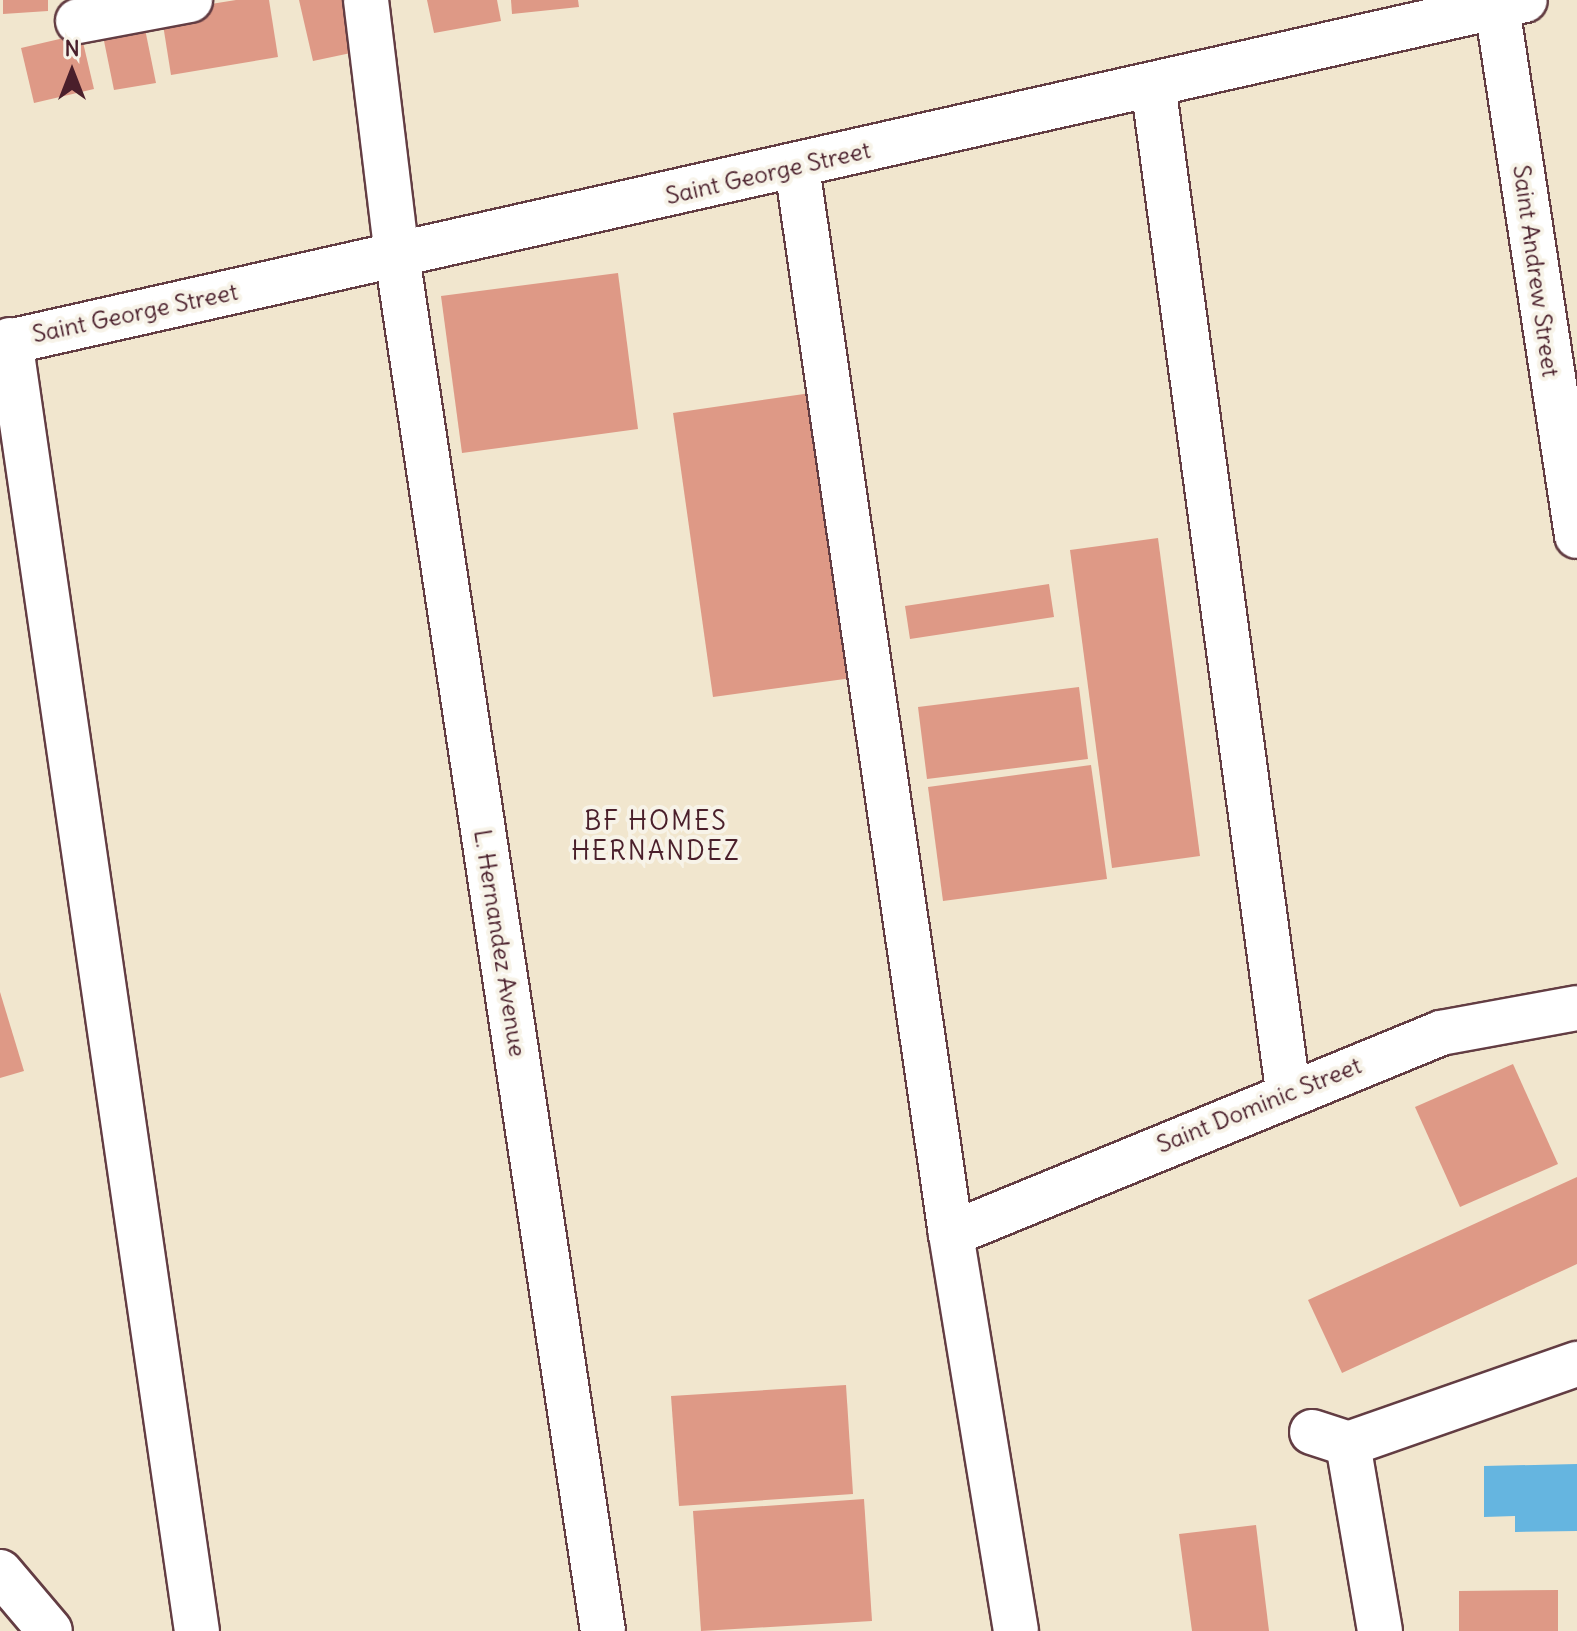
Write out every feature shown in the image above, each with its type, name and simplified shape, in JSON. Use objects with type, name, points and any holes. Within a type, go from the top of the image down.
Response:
[{"type":"street","points":[[78,21],[190,0]]},
{"type":"street","name":"L. Hernandez Avenue","points":[[366,0],[397,256],[603,1631]]},
{"type":"street","name":"Saint George Street","points":[[5,342],[797,167],[1511,3]]},
{"type":"street","name":"Saint Andrew Street","points":[[1511,3],[1577,536]]},
{"type":"street","points":[[1153,84],[1288,1090]]},
{"type":"street","points":[[797,167],[951,1234],[1016,1631]]},
{"type":"street","points":[[5,342],[197,1631]]},
{"type":"street","name":"Saint Dominic Street","points":[[951,1234],[1288,1090],[1441,1033],[1577,1008]]},
{"type":"street","points":[[1380,1631],[1330,1438],[1577,1364]]},
{"type":"street","points":[[0,1572],[50,1631]]},
{"type":"water","points":[[1577,1464],[1577,1531],[1515,1532],[1515,1516],[1484,1517],[1484,1466]]},
{"type":"building","points":[[3,0],[48,0],[48,11],[3,14]]},
{"type":"building","points":[[236,0],[269,0],[278,57],[171,75],[161,12]]},
{"type":"building","points":[[299,0],[354,0],[365,50],[313,61]]},
{"type":"building","points":[[427,0],[497,0],[501,21],[434,33]]},
{"type":"building","points":[[511,0],[578,0],[579,7],[512,14]]},
{"type":"building","points":[[145,29],[156,83],[114,90],[103,36]]},
{"type":"building","points":[[81,34],[94,89],[34,103],[21,48]]},
{"type":"building","points":[[618,273],[638,429],[462,453],[441,296]]},
{"type":"building","points":[[811,393],[852,678],[713,697],[673,413]]},
{"type":"building","points":[[1158,538],[1200,856],[1112,868],[1070,550]]},
{"type":"building","points":[[1049,584],[1054,617],[910,639],[905,606]]},
{"type":"building","points":[[1079,687],[1088,759],[927,779],[918,707]]},
{"type":"building","points":[[1091,765],[1107,879],[943,901],[928,787]]},
{"type":"building","points":[[0,992],[24,1071],[0,1078]]},
{"type":"building","points":[[1513,1064],[1558,1164],[1460,1207],[1415,1107]]},
{"type":"building","points":[[1577,1177],[1577,1264],[1342,1373],[1308,1300]]},
{"type":"building","points":[[846,1385],[853,1494],[679,1506],[671,1396]]},
{"type":"building","points":[[864,1499],[872,1621],[701,1631],[693,1511]]},
{"type":"building","points":[[1256,1525],[1269,1631],[1192,1631],[1179,1534]]},
{"type":"building","points":[[1558,1590],[1558,1631],[1459,1631],[1459,1591]]},
{"type":"district","name":"BF HOMES HERNANDEZ","points":[[656,836]]}]
